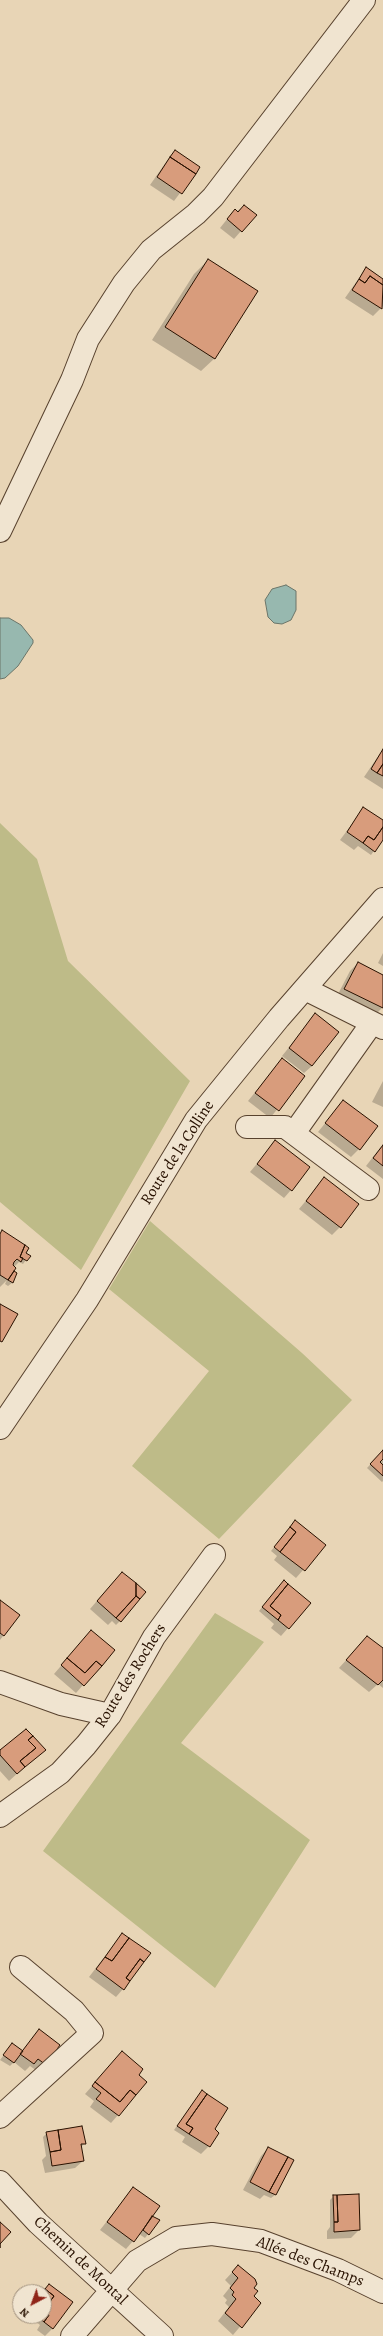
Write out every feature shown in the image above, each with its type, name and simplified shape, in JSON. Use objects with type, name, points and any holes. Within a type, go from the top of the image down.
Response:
[{"type":"street","points":[[0,531],[66,394],[88,339],[124,283],[151,250],[196,214],[213,197],[364,0]]},
{"type":"street","name":"Route de la Colline","points":[[0,1428],[87,1300],[196,1120],[305,989],[383,899]]},
{"type":"street","points":[[294,1133],[377,1025],[305,989]]},
{"type":"street","points":[[247,1127],[285,1127],[368,1189]]},
{"type":"street","name":"Route des Rochers","points":[[0,1816],[60,1773],[110,1715],[154,1637],[214,1555]]},
{"type":"street","points":[[0,1682],[61,1704],[110,1715]]},
{"type":"street","points":[[0,2116],[92,2033],[74,2011],[21,1967]]},
{"type":"street","name":"Chemin de Montal","points":[[0,2182],[38,2223],[162,2336]]},
{"type":"street","name":"Allée des Champs","points":[[72,2336],[110,2290],[137,2261],[176,2238],[212,2234],[261,2241],[338,2270],[383,2292]]},
{"type":"shaded area","points":[[0,823],[37,859],[68,961],[190,1081],[81,1270],[0,1202]]},
{"type":"shaded area","points":[[150,1221],[302,1353],[352,1400],[219,1539],[132,1466],[209,1371],[109,1289]]},
{"type":"shaded area","points":[[215,1613],[264,1642],[181,1743],[310,1840],[215,1988],[43,1851]]},
{"type":"water","points":[[286,585],[296,591],[296,610],[291,620],[282,624],[274,623],[268,617],[265,600],[272,589]]},
{"type":"water","points":[[0,618],[9,618],[21,625],[33,640],[33,643],[18,666],[5,678],[0,679]]},
{"type":"building","points":[[175,150],[200,167],[196,174],[170,157]]},
{"type":"building","points":[[170,157],[196,174],[182,194],[157,177]]},
{"type":"building","points":[[244,205],[257,215],[242,232],[227,219],[235,209],[238,212]]},
{"type":"building","points":[[208,259],[258,291],[215,359],[165,327]]},
{"type":"building","points":[[366,267],[383,279],[383,285],[370,276],[365,283],[359,279]]},
{"type":"building","points":[[370,276],[383,285],[382,309],[352,290],[359,279],[365,283]]},
{"type":"building","points":[[383,749],[383,764],[377,773],[371,769]]},
{"type":"building","points":[[383,764],[383,776],[377,773]]},
{"type":"building","points":[[363,807],[383,820],[383,827],[374,840],[368,836],[363,843],[347,832]]},
{"type":"building","points":[[383,827],[383,840],[375,852],[363,843],[368,836],[374,840]]},
{"type":"building","points":[[358,962],[383,975],[383,1008],[344,989]]},
{"type":"building","points":[[315,1013],[339,1032],[312,1066],[289,1048]]},
{"type":"building","points":[[282,1058],[305,1076],[279,1111],[255,1093]]},
{"type":"building","points":[[343,1100],[378,1126],[360,1150],[325,1123]]},
{"type":"building","points":[[275,1140],[310,1167],[292,1191],[257,1164]]},
{"type":"building","points":[[383,1145],[383,1166],[373,1158]]},
{"type":"building","points":[[324,1177],[359,1204],[341,1228],[306,1201]]},
{"type":"building","points":[[2,1230],[25,1245],[20,1257],[23,1258],[21,1262],[17,1259],[14,1262],[13,1265],[16,1268],[8,1280],[0,1275],[0,1234]]},
{"type":"building","points":[[25,1245],[29,1248],[26,1253],[31,1256],[27,1261],[20,1257]]},
{"type":"building","points":[[14,1271],[17,1273],[13,1283],[8,1280]]},
{"type":"building","points":[[0,1304],[18,1314],[2,1342],[0,1341]]},
{"type":"building","points":[[383,1450],[383,1459],[380,1462],[383,1465],[383,1476],[370,1464]]},
{"type":"building","points":[[295,1520],[326,1545],[305,1571],[280,1552],[296,1532],[290,1527]]},
{"type":"building","points":[[290,1527],[296,1532],[280,1552],[274,1547]]},
{"type":"building","points":[[122,1572],[136,1583],[136,1596],[116,1618],[97,1601]]},
{"type":"building","points":[[284,1580],[288,1584],[270,1606],[281,1615],[278,1620],[262,1607]]},
{"type":"building","points":[[136,1583],[146,1592],[140,1599],[136,1596]]},
{"type":"building","points":[[288,1584],[311,1603],[289,1629],[278,1620],[281,1615],[270,1606]]},
{"type":"building","points":[[136,1596],[140,1599],[121,1622],[116,1618]]},
{"type":"building","points":[[0,1600],[20,1615],[4,1636],[0,1633]]},
{"type":"building","points":[[91,1630],[115,1650],[102,1666],[96,1661],[85,1673],[67,1658]]},
{"type":"building","points":[[367,1636],[383,1648],[383,1680],[378,1685],[346,1660]]},
{"type":"building","points":[[67,1658],[85,1673],[96,1661],[102,1666],[84,1686],[61,1665]]},
{"type":"building","points":[[26,1729],[33,1736],[28,1740],[36,1748],[20,1761],[25,1767],[17,1774],[0,1755],[0,1750]]},
{"type":"building","points":[[33,1736],[46,1750],[25,1767],[20,1761],[36,1748],[28,1740]]},
{"type":"building","points":[[122,1933],[129,1938],[112,1961],[105,1957]]},
{"type":"building","points":[[129,1938],[151,1953],[144,1962],[140,1959],[126,1978],[130,1981],[124,1990],[96,1969],[105,1957],[112,1961]]},
{"type":"building","points":[[140,1959],[144,1962],[130,1981],[126,1978]]},
{"type":"building","points":[[39,2029],[60,2045],[46,2065],[38,2059],[34,2064],[20,2054]]},
{"type":"building","points":[[12,2043],[23,2051],[14,2063],[3,2055]]},
{"type":"building","points":[[122,2051],[143,2069],[139,2075],[147,2082],[136,2095],[130,2090],[120,2102],[95,2082]]},
{"type":"building","points":[[95,2082],[120,2102],[130,2090],[136,2095],[119,2116],[96,2099],[101,2093],[92,2086]]},
{"type":"building","points":[[202,2090],[207,2094],[186,2124],[193,2128],[189,2134],[177,2126]]},
{"type":"building","points":[[207,2094],[228,2108],[215,2129],[219,2133],[210,2147],[189,2134],[193,2128],[186,2124]]},
{"type":"building","points":[[82,2126],[86,2144],[81,2144],[84,2161],[52,2166],[50,2152],[61,2150],[58,2130]]},
{"type":"building","points":[[58,2130],[61,2150],[50,2152],[46,2132]]},
{"type":"building","points":[[268,2147],[288,2157],[269,2192],[250,2182]]},
{"type":"building","points":[[288,2157],[294,2160],[276,2195],[269,2192]]},
{"type":"building","points":[[133,2187],[160,2206],[134,2242],[107,2222]]},
{"type":"building","points":[[359,2194],[360,2230],[334,2232],[334,2222],[338,2222],[337,2195]]},
{"type":"building","points":[[333,2195],[337,2195],[338,2222],[334,2222]]},
{"type":"building","points":[[152,2216],[160,2220],[149,2235],[143,2230]]},
{"type":"building","points":[[0,2222],[11,2232],[0,2244]]},
{"type":"building","points":[[238,2265],[255,2279],[257,2284],[254,2288],[258,2291],[254,2296],[261,2303],[242,2328],[225,2313],[236,2299],[232,2295],[234,2292],[230,2288],[238,2278],[232,2272]]},
{"type":"building","points":[[52,2286],[73,2302],[53,2329],[47,2324],[52,2324],[52,2299],[54,2296],[52,2294]]}]
